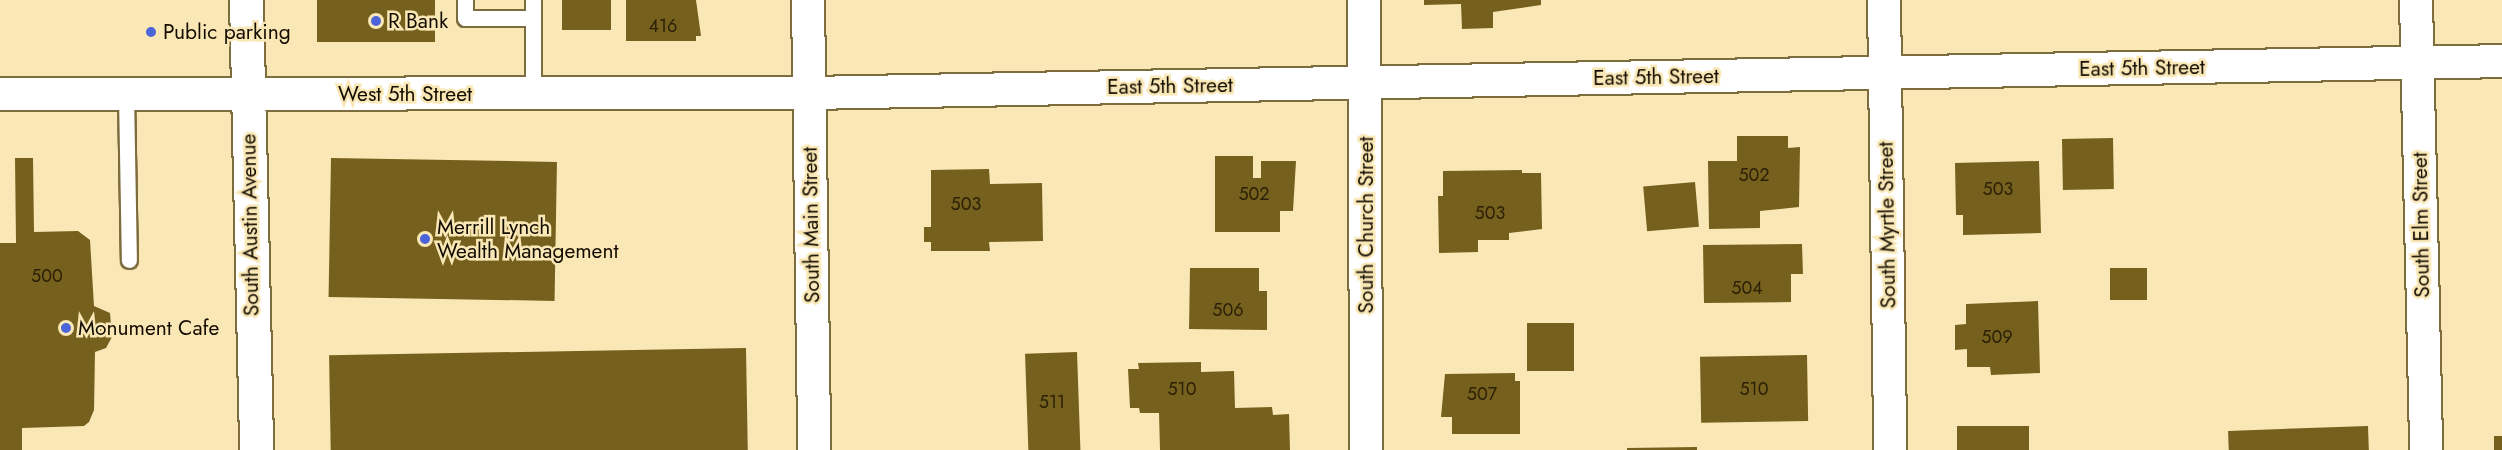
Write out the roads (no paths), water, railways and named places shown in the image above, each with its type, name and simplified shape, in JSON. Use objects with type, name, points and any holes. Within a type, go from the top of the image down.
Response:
[{"type":"main road","name":"South Austin Avenue","points":[[246,0],[256,450]]},
{"type":"street","name":"South Main Street","points":[[808,0],[814,450]]},
{"type":"street","name":"South Church Street","points":[[1364,0],[1366,450]]},
{"type":"street","name":"South Myrtle Street","points":[[1884,0],[1890,450]]},
{"type":"street","name":"South Elm Street","points":[[2416,0],[2426,450]]},
{"type":"street","name":"East 5th Street","points":[[809,93],[2502,61]]},
{"type":"street","name":"West 5th Street","points":[[0,94],[809,93]]},
{"type":"lane","points":[[465,0],[465,18],[533,18]]},
{"type":"lane","points":[[533,0],[533,94]]},
{"type":"lane","points":[[126,94],[129,260]]},
{"type":"place","name":"R Bank","points":[[376,21]]},
{"type":"place","name":"Public parking","points":[[151,32]]},
{"type":"place","name":"Merrill Lynch Wealth Management","points":[[425,239]]},
{"type":"place","name":"Monument Cafe","points":[[66,328]]}]
